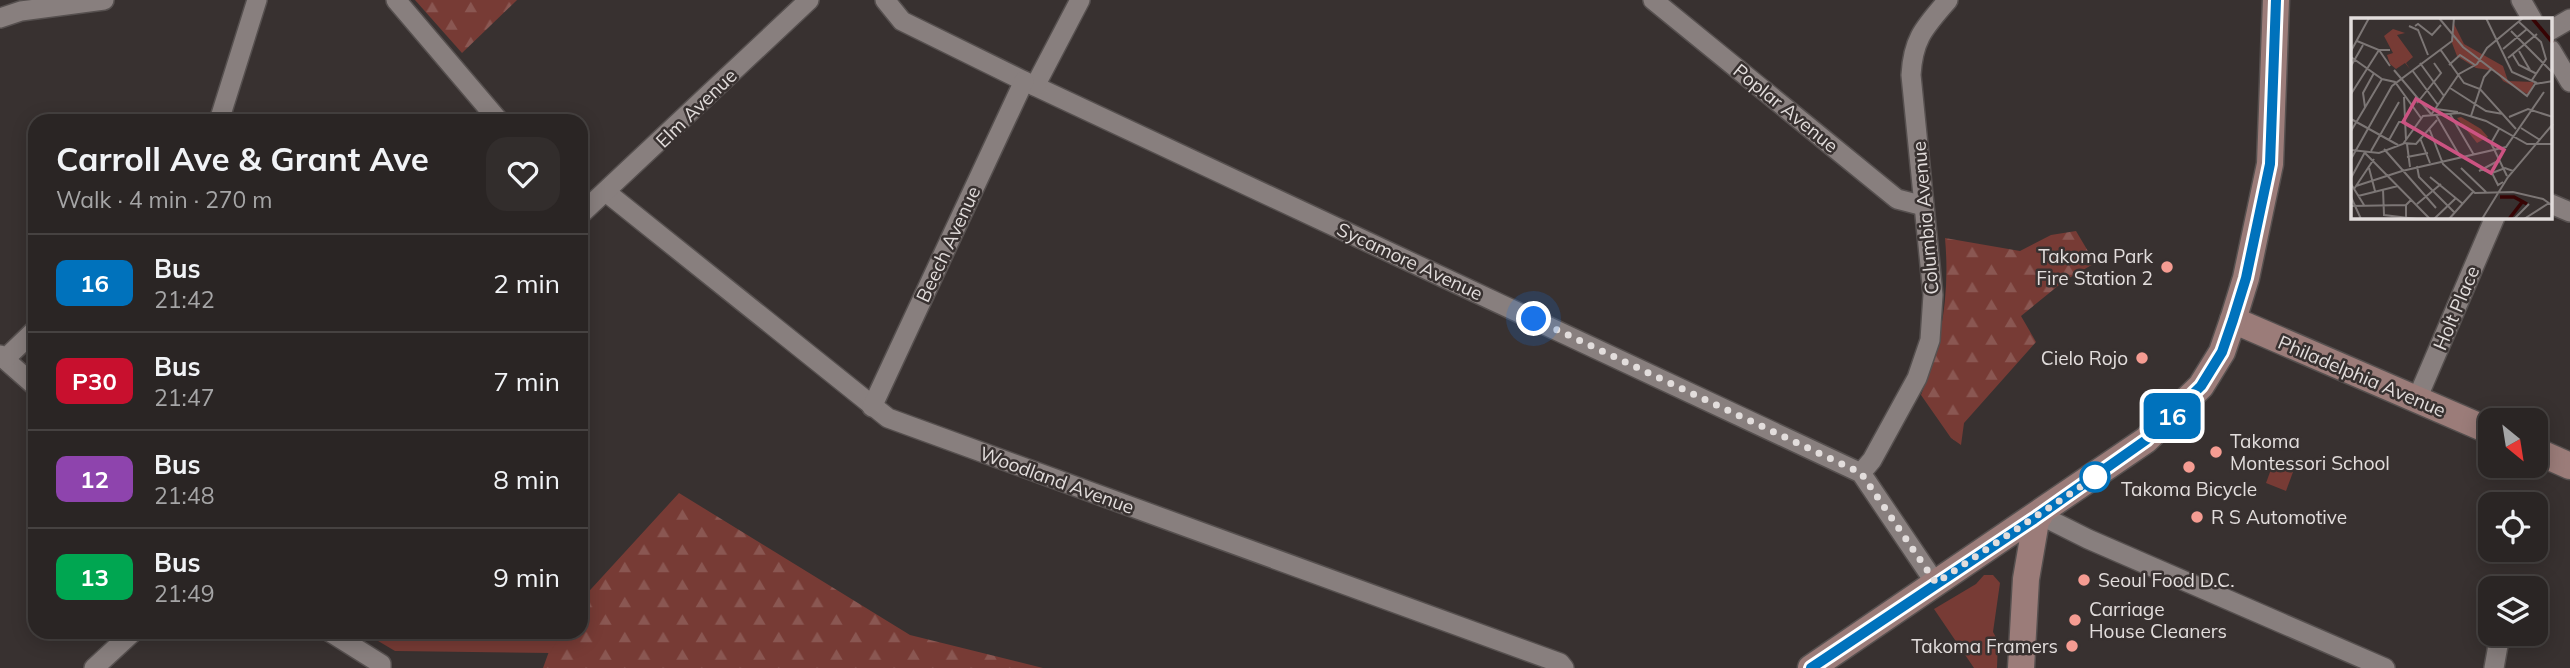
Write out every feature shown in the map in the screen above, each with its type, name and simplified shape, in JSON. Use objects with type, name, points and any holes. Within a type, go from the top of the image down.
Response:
[{"type":"main road","points":[[1811,668],[2040,515],[2155,434],[2201,386],[2222,352],[2233,320],[2246,278],[2270,164],[2276,0]]},
{"type":"main road","name":"Philadelphia Avenue","points":[[2233,320],[2478,426]]},
{"type":"main road","points":[[2548,456],[2570,466]]},
{"type":"main road","points":[[2021,668],[2026,579],[2036,522],[2040,515]]},
{"type":"street","points":[[0,18],[21,11],[104,0]]},
{"type":"street","points":[[221,114],[257,0]]},
{"type":"street","points":[[396,0],[493,114]]},
{"type":"street","name":"Elm Avenue","points":[[588,208],[809,0]]},
{"type":"street","name":"Sycamore Avenue","points":[[885,0],[902,21],[1029,83],[1861,473]]},
{"type":"street","name":"Beech Avenue","points":[[872,407],[1029,83],[1080,0]]},
{"type":"street","name":"Poplar Avenue","points":[[1653,0],[1897,199],[1924,206]]},
{"type":"street","name":"Columbia Avenue","points":[[1861,473],[1872,460],[1917,378],[1930,340],[1933,295],[1911,75],[1912,53],[1918,36],[1948,0]]},
{"type":"street","points":[[2515,18],[2520,0]]},
{"type":"street","points":[[2520,0],[2531,18]]},
{"type":"street","points":[[2552,29],[2570,19]]},
{"type":"street","points":[[2552,52],[2570,82]]},
{"type":"street","name":"Woodland Avenue","points":[[606,192],[888,418],[1560,663],[1564,668]]},
{"type":"street","points":[[2552,204],[2570,212]]},
{"type":"street","name":"Holt Place","points":[[2417,399],[2494,219]]},
{"type":"street","points":[[28,336],[2,357],[28,380]]},
{"type":"street","points":[[1861,473],[1936,583]]},
{"type":"street","points":[[2040,515],[2088,539],[2385,668]]},
{"type":"street","points":[[94,668],[125,639]]},
{"type":"street","points":[[341,639],[381,664],[381,668]]},
{"type":"street","points":[[2494,668],[2498,646]]},
{"type":"green space","points":[[415,0],[517,0],[462,53]]},
{"type":"green space","points":[[2076,231],[2095,263],[2064,281],[2021,316],[2036,342],[1964,423],[1961,445],[1951,438],[1921,395],[1943,318],[1945,238],[2020,251],[2051,235]]},
{"type":"green space","points":[[2273,464],[2293,472],[2286,491],[2266,483]]},
{"type":"green space","points":[[679,493],[910,635],[1043,668],[543,668],[553,639],[588,639],[588,592]]},
{"type":"green space","points":[[1984,575],[1993,575],[2000,583],[1993,632],[1998,641],[1997,668],[1974,668],[1934,609],[1976,584]]},
{"type":"green space","points":[[375,639],[558,639],[550,653],[395,651]]},
{"type":"bus line","name":"16","points":[[1811,668],[2034,519],[2155,434],[2201,386],[2222,352],[2233,320],[2246,278],[2270,164],[2276,0]]},
{"type":"place","name":"Takoma Park Fire Station 2","points":[[2167,267]]},
{"type":"place","name":"Cielo Rojo","points":[[2142,358]]},
{"type":"place","name":"Takoma Montessori School","points":[[2216,452]]},
{"type":"place","name":"Takoma Bicycle","points":[[2189,467]]},
{"type":"place","name":"R S Automotive","points":[[2197,517]]},
{"type":"place","name":"Seoul Food D.C.","points":[[2084,580]]},
{"type":"place","name":"Carriage House Cleaners","points":[[2075,620]]},
{"type":"place","name":"Takoma Framers","points":[[2072,646]]},
{"type":"route","points":[[1534,319],[1861,473],[1936,583],[2095,477]]}]
